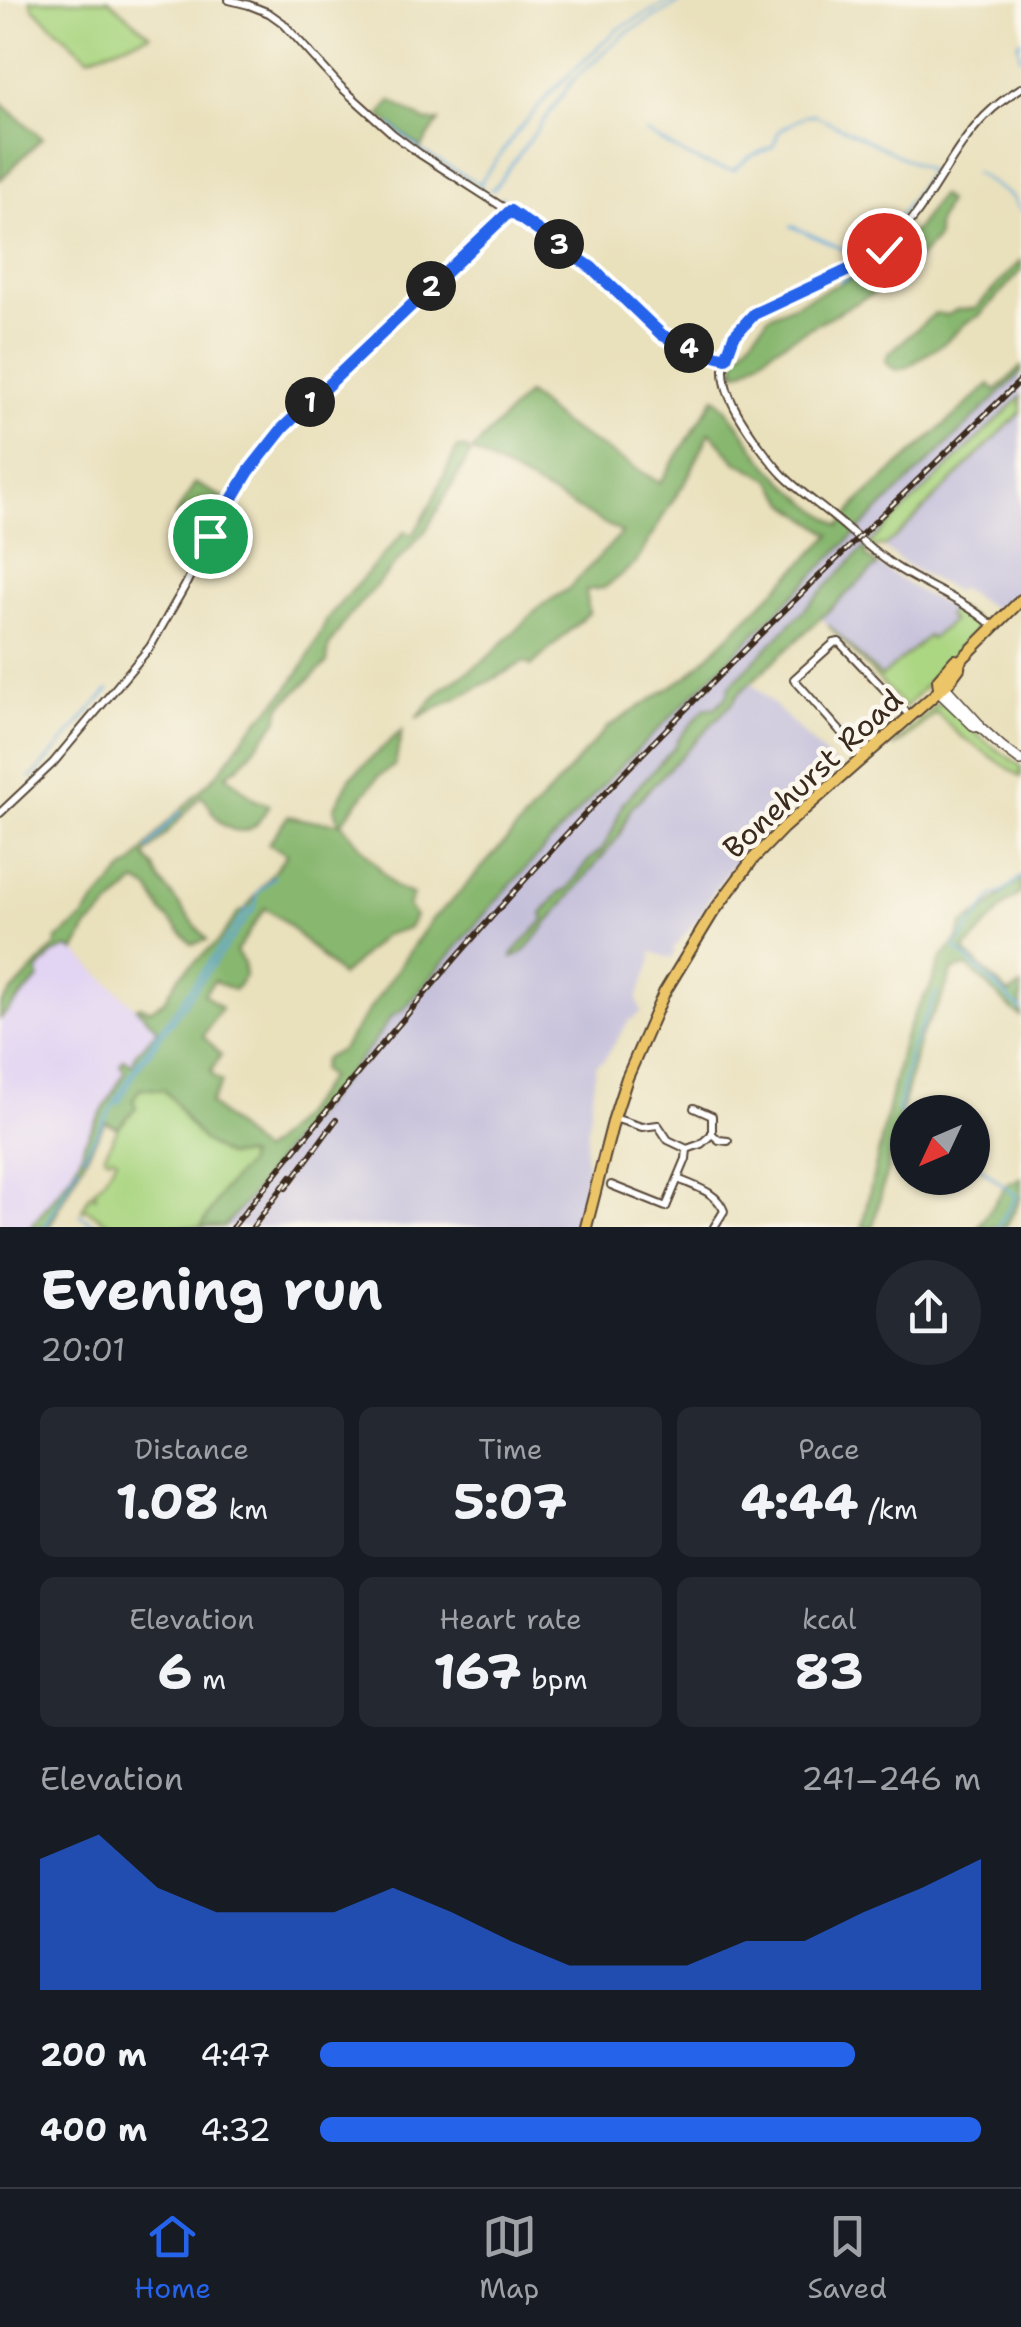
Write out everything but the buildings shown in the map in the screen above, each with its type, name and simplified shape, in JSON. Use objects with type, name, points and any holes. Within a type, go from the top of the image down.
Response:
[{"type":"main road","name":"Bonehurst Road","points":[[586,1227],[628,1078],[664,992],[720,902],[782,828],[953,676],[960,661],[1021,600]]},
{"type":"street","points":[[229,0],[269,13],[282,23],[341,87],[393,134],[592,268],[662,335],[688,348],[726,358]]},
{"type":"street","points":[[993,626],[973,610],[889,562],[784,476],[729,399],[724,378],[734,336],[754,314],[884,250],[913,220],[984,118],[1021,88]]},
{"type":"street","points":[[0,813],[53,763],[150,647],[249,471],[283,428],[510,211]]},
{"type":"street","points":[[864,758],[794,679],[839,642],[910,716]]},
{"type":"street","points":[[940,688],[975,726],[1021,760]]},
{"type":"street","points":[[614,1118],[642,1126],[658,1125],[668,1140],[686,1149],[701,1144],[712,1134],[712,1116],[694,1108]]},
{"type":"street","points":[[712,1134],[728,1141]]},
{"type":"street","points":[[610,1185],[666,1207],[686,1159],[686,1149]]},
{"type":"street","points":[[678,1179],[706,1191],[722,1204],[724,1211],[714,1227]]},
{"type":"shaded area","points":[[1021,373],[1021,397],[869,544],[730,686],[727,696],[677,741],[603,848],[567,890],[559,893],[542,914],[544,920],[513,953],[512,956],[619,836],[631,808],[751,682],[839,769],[756,841],[737,867],[732,865],[703,912],[673,949],[672,959],[652,952],[637,1000],[642,1012],[629,1021],[604,1060],[596,1065],[585,1153],[589,1179],[575,1227],[224,1227],[391,1017],[404,1009],[541,850],[708,679]]},
{"type":"shaded area","points":[[1021,412],[1021,591],[1002,607],[993,608],[906,565],[883,547]]},
{"type":"shaded area","points":[[878,565],[977,623],[977,629],[905,708],[821,618]]},
{"type":"shaded area","points":[[67,947],[158,1029],[134,1056],[84,1143],[74,1170],[51,1201],[30,1227],[0,1227],[0,1019],[53,954]]},
{"type":"green space","points":[[30,0],[109,0],[150,35],[88,57],[34,9]]},
{"type":"green space","points":[[391,101],[427,122],[439,121],[421,148],[380,116]]},
{"type":"green space","points":[[0,102],[42,138],[0,180]]},
{"type":"green space","points":[[940,195],[947,201],[937,224],[937,238],[898,280],[735,373],[736,358],[769,316],[886,259],[917,228]]},
{"type":"green space","points":[[1021,260],[1021,271],[979,316],[944,343],[907,367],[897,370],[885,361],[889,353],[935,313],[948,315],[976,308]]},
{"type":"green space","points":[[1021,367],[1021,373],[611,776],[404,1009],[391,1017],[224,1227],[201,1227],[248,1157],[226,1156],[205,1142],[164,1090],[140,1088],[133,1100],[136,1107],[118,1128],[105,1122],[49,1227],[30,1227],[77,1163],[84,1143],[125,1072],[120,1065],[124,1059],[131,1064],[158,1029],[136,1008],[149,1010],[164,1001],[179,976],[218,942],[239,912],[244,911],[287,854],[268,844],[288,816],[340,823],[334,808],[351,777],[402,730],[395,765],[378,777],[341,823],[395,887],[413,895],[408,906],[415,916],[409,928],[384,935],[341,976],[283,920],[265,908],[236,952],[244,963],[245,976],[234,990],[214,981],[204,994],[221,1008],[203,1036],[221,1055],[211,1071],[222,1082],[210,1104],[261,1152],[290,1127],[321,1088],[329,1077],[321,1070],[324,1059],[342,1049],[432,919],[607,728],[689,675],[831,535],[788,504],[771,480],[736,461],[710,432],[686,481],[636,563],[604,588],[586,590],[589,613],[531,666],[524,662],[416,718],[443,688],[484,661],[541,606],[568,589],[622,533],[472,451],[527,394],[563,424],[660,483],[715,397],[772,469],[840,526],[860,500],[990,384],[996,391]]},
{"type":"green space","points":[[1021,397],[1021,412],[897,536],[883,547],[875,549],[869,544]]},
{"type":"green space","points":[[457,448],[467,449],[470,454],[426,530],[348,617],[329,646],[327,663],[281,706],[269,731],[240,765],[226,775],[255,800],[269,805],[258,822],[239,831],[228,828],[201,796],[145,856],[207,940],[192,944],[162,912],[150,890],[136,882],[87,928],[75,951],[67,948],[53,954],[38,971],[39,979],[0,1019],[0,1005],[56,945],[57,939],[83,919],[166,824],[219,772],[247,733],[287,690],[329,616],[405,531],[413,535]]},
{"type":"green space","points":[[195,483],[224,498],[205,532],[175,517]]},
{"type":"green space","points":[[864,548],[866,556],[878,565],[736,696],[631,808],[619,836],[525,951],[512,958],[544,920],[542,914],[559,893],[567,890],[603,848],[623,803],[705,708],[715,708],[727,696],[730,686]]},
{"type":"green space","points":[[955,607],[975,619],[977,629],[905,708],[828,625],[881,677],[928,636],[931,639],[952,621],[947,616]]},
{"type":"green space","points":[[938,703],[948,706],[983,740],[1021,766],[1021,777],[958,734],[936,712],[892,747]]},
{"type":"green space","points":[[1021,877],[1021,893],[964,951],[1009,994],[1021,986],[1021,1017],[967,967],[953,970],[920,1036],[905,1095],[891,1095],[903,1041],[941,959],[957,941],[963,924],[984,911]]},
{"type":"green space","points":[[139,1088],[164,1090],[187,1122],[226,1156],[248,1157],[201,1227],[114,1227],[87,1209],[82,1210],[90,1194],[95,1197],[93,1191],[117,1159],[104,1156],[118,1128],[136,1108],[133,1100]]},
{"type":"green space","points":[[890,1100],[890,1158],[873,1227],[862,1227]]},
{"type":"green space","points":[[1021,1177],[1021,1197],[1006,1227],[978,1227],[1009,1182]]},
{"type":"waterway","points":[[479,184],[552,91],[617,30],[672,0]]},
{"type":"waterway","points":[[491,189],[574,79],[626,33],[684,0]]},
{"type":"waterway","points":[[1021,40],[1021,58]]},
{"type":"waterway","points":[[646,132],[699,161],[734,170],[751,156],[773,147],[779,131],[813,114],[934,173]]},
{"type":"waterway","points":[[390,125],[421,151],[483,186]]},
{"type":"waterway","points":[[791,226],[856,255],[890,227],[929,171]]},
{"type":"waterway","points":[[974,172],[1012,197],[1021,211]]},
{"type":"waterway","points":[[501,197],[572,248]]},
{"type":"waterway","points":[[578,253],[619,288]]},
{"type":"waterway","points":[[840,281],[870,267]]},
{"type":"waterway","points":[[31,778],[109,690]]},
{"type":"waterway","points":[[148,849],[181,812]]},
{"type":"waterway","points":[[118,1104],[140,1065],[255,907],[257,894],[274,876]]},
{"type":"waterway","points":[[1021,877],[994,895],[955,947],[1021,1010]]},
{"type":"waterway","points":[[84,1156],[137,1063],[248,908]]},
{"type":"waterway","points":[[901,1095],[910,1051],[937,992]]},
{"type":"waterway","points":[[45,1227],[79,1165]]},
{"type":"waterway","points":[[990,1175],[1017,1196],[998,1227]]},
{"type":"waterway","points":[[80,1215],[100,1227]]},
{"type":"railway","points":[[233,1227],[423,996],[572,828],[770,624],[1021,380]]},
{"type":"railway","points":[[286,1188],[336,1120]]},
{"type":"railway","points":[[253,1227],[291,1176]]},
{"type":"route","points":[[210,536],[249,471],[283,428],[510,211],[574,253],[662,335],[688,348],[726,358],[734,336],[754,314],[884,250]]}]
